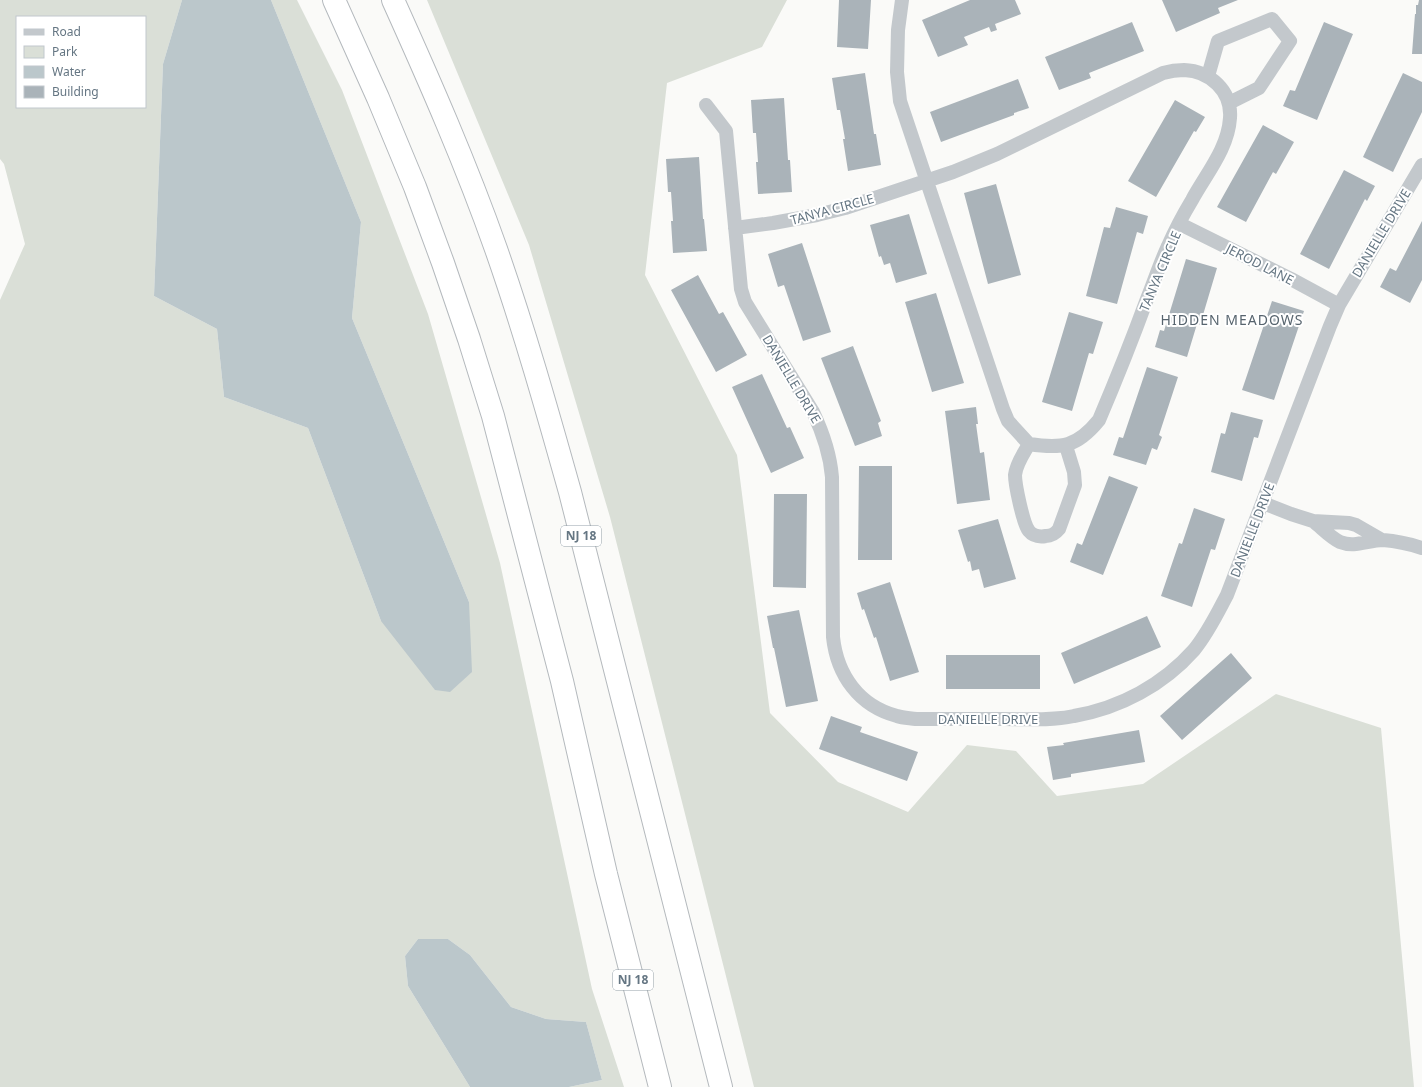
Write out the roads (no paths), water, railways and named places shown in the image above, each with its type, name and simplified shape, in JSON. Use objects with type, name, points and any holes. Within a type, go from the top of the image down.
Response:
[{"type":"highway","name":"NJ 18","points":[[334,0],[378,98],[415,187],[443,262],[493,416],[562,681],[606,874],[660,1087]]},
{"type":"highway","name":"NJ 18","points":[[393,0],[437,99],[496,249],[542,392],[570,492],[721,1083]]},
{"type":"street","points":[[902,0],[898,30],[897,72],[900,101],[1003,410],[1008,421],[1029,444],[1015,472],[1015,484],[1025,524],[1029,531],[1035,535],[1043,537],[1056,533],[1059,529],[1075,485],[1074,472],[1066,446]]},
{"type":"street","points":[[1208,76],[1218,41],[1272,19],[1290,41],[1259,88],[1229,103]]},
{"type":"street","name":"TANYA CIRCLE","points":[[735,228],[773,223],[845,208],[953,172],[997,154],[1163,73],[1184,70],[1196,72],[1208,76],[1218,83],[1225,93],[1229,103],[1230,117],[1228,134],[1222,149],[1191,201],[1168,246],[1099,420],[1086,435],[1066,446],[1049,447],[1029,444]]},
{"type":"street","name":"DANIELLE DRIVE","points":[[706,105],[726,131],[741,289],[745,302],[813,412],[827,445],[831,462],[832,477],[833,637],[834,648],[839,666],[848,683],[861,697],[877,709],[897,716],[916,719],[1049,719],[1097,711],[1137,695],[1177,667],[1194,649],[1207,632],[1227,595],[1339,305],[1422,165]]},
{"type":"street","name":"JEROD LANE","points":[[1180,224],[1291,279],[1339,305]]},
{"type":"street","points":[[1263,503],[1313,521],[1349,523],[1382,540]]},
{"type":"street","points":[[1313,521],[1340,542],[1350,544],[1382,540],[1405,543],[1422,548]]},
{"type":"water","points":[[182,0],[271,0],[361,222],[352,318],[469,602],[472,672],[450,692],[435,690],[381,621],[308,428],[224,397],[217,329],[154,296],[163,64]]},
{"type":"water","points":[[418,939],[448,939],[470,955],[511,1007],[546,1019],[586,1022],[602,1080],[569,1087],[470,1087],[408,986],[405,956]]},
{"type":"district","name":"HIDDEN MEADOWS","points":[[1232,320]]}]
